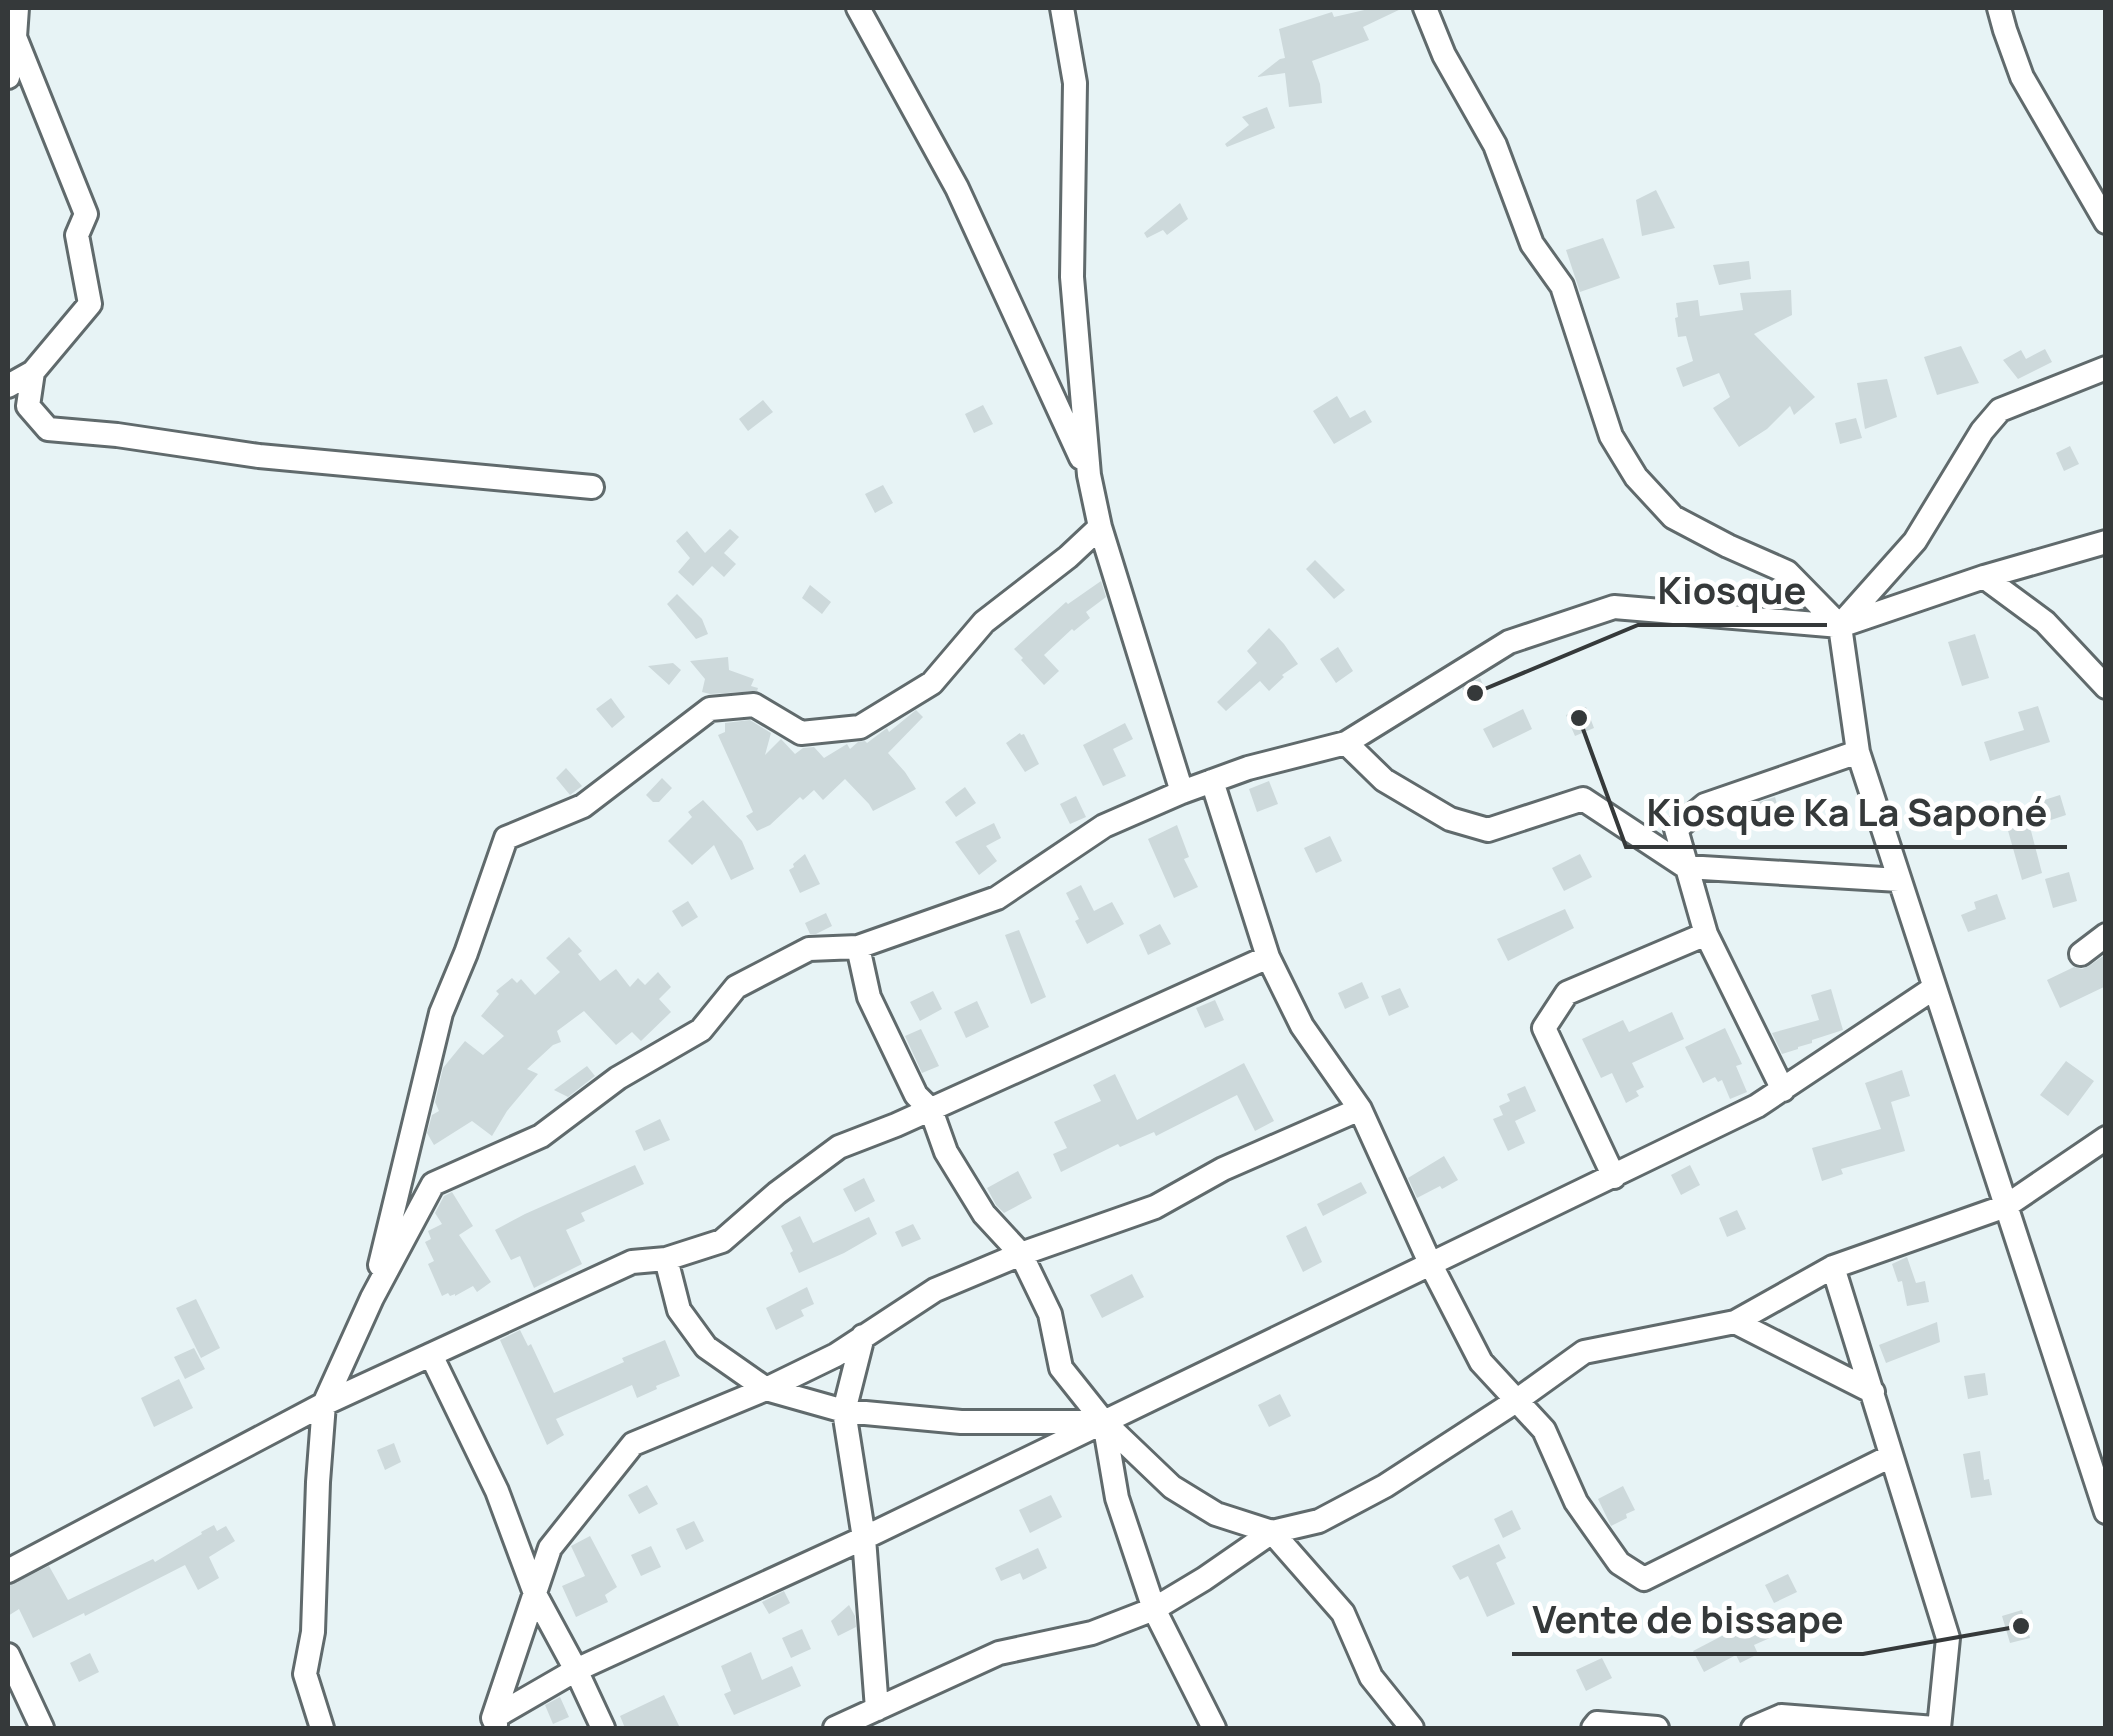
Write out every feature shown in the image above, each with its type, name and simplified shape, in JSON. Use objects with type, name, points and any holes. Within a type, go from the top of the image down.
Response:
[{"type":"street","points":[[8,77],[11,27],[18,8]]},
{"type":"street","points":[[858,8],[958,188],[1088,475]]},
{"type":"street","points":[[1062,8],[1074,83],[1072,277],[1088,475],[1100,527],[1182,792]]},
{"type":"street","points":[[1425,8],[1444,55],[1495,145],[1532,244],[1562,286],[1611,436],[1636,477],[1673,517],[1786,572],[1840,626],[1858,752],[2106,1512]]},
{"type":"street","points":[[1999,8],[2022,77],[2106,222]]},
{"type":"street","points":[[8,386],[34,372],[90,304],[78,235],[86,214],[11,27]]},
{"type":"street","points":[[1840,626],[1915,541],[1982,430],[2000,410],[2106,368]]},
{"type":"street","points":[[34,372],[28,406],[48,429],[260,456],[592,488]]},
{"type":"street","points":[[372,1298],[441,1013],[506,838],[582,806],[710,709],[754,705],[801,732],[860,726],[932,683],[984,622],[1100,527]]},
{"type":"street","points":[[322,1728],[305,1674],[313,1632],[324,1404],[372,1298],[433,1184],[541,1136],[618,1078],[701,1030],[736,987],[809,949],[858,947],[997,898],[1104,826],[1248,768],[1346,743],[1509,642],[1614,607],[1840,626],[1984,577],[2106,542]]},
{"type":"street","points":[[1984,577],[2046,622],[2106,687]]},
{"type":"street","points":[[1346,743],[1384,780],[1450,820],[1488,830],[1583,799],[1686,866],[1899,880]]},
{"type":"street","points":[[1782,1090],[1706,934],[1676,829],[1705,805],[1858,752]]},
{"type":"street","points":[[1212,781],[1268,957],[1302,1026],[1360,1109],[1480,1362],[1544,1430],[1576,1502],[1619,1563],[1644,1579],[1891,1456]]},
{"type":"street","points":[[1614,1177],[1544,1028],[1566,993],[1706,934]]},
{"type":"street","points":[[2080,954],[2106,934]]},
{"type":"street","points":[[858,947],[869,996],[916,1095],[930,1110],[946,1152],[984,1214],[1021,1254],[1050,1314],[1061,1368],[1104,1422],[1172,1487],[1216,1514],[1272,1532],[1343,1613],[1371,1677],[1412,1728]]},
{"type":"street","points":[[8,1571],[324,1404],[632,1262],[666,1259],[722,1241],[839,1147],[930,1110],[1268,957]]},
{"type":"street","points":[[496,1724],[576,1670],[864,1538],[1757,1106],[1934,988]]},
{"type":"street","points":[[496,1724],[550,1548],[633,1444],[766,1389],[836,1355],[935,1290],[1021,1254],[1154,1207],[1223,1169],[1360,1109]]},
{"type":"street","points":[[835,1728],[999,1653],[1092,1633],[1154,1609],[1204,1580],[1272,1532],[1319,1522],[1384,1486],[1584,1352],[1735,1322],[1834,1267],[2006,1206],[2106,1138]]},
{"type":"street","points":[[666,1259],[679,1310],[706,1347],[766,1389],[844,1412],[960,1422],[1104,1422]]},
{"type":"street","points":[[1752,1728],[1781,1716],[1937,1728],[1948,1638],[1834,1267]]},
{"type":"street","points":[[1735,1322],[1873,1392]]},
{"type":"street","points":[[863,1336],[844,1412],[864,1538],[877,1709]]},
{"type":"street","points":[[431,1355],[496,1492],[536,1596],[603,1728]]},
{"type":"street","points":[[1104,1422],[1117,1498],[1154,1609],[1214,1728]]},
{"type":"street","points":[[8,1655],[42,1728]]},
{"type":"street","points":[[1592,1728],[1597,1723],[1657,1728]]},
{"type":"building","points":[[1373,8],[1403,8],[1363,27],[1369,40],[1312,61],[1322,103],[1289,107],[1285,73],[1257,77],[1285,58],[1279,29],[1332,12],[1334,17]]},
{"type":"building","points":[[1267,107],[1275,128],[1227,147],[1225,144],[1249,125],[1242,117]]},
{"type":"building","points":[[1656,190],[1675,228],[1642,236],[1636,200]]},
{"type":"building","points":[[1180,203],[1188,219],[1167,235],[1163,230],[1147,238],[1144,233]]},
{"type":"building","points":[[1603,238],[1620,278],[1580,292],[1566,250]]},
{"type":"building","points":[[1749,261],[1751,279],[1719,285],[1713,265]]},
{"type":"building","points":[[1791,290],[1792,315],[1754,334],[1815,397],[1794,415],[1790,406],[1767,429],[1739,447],[1713,408],[1730,397],[1719,373],[1683,387],[1676,368],[1693,361],[1686,336],[1678,337],[1676,303],[1698,300],[1700,316],[1743,310],[1740,293]]},
{"type":"building","points":[[1961,346],[1979,383],[1937,395],[1924,357]]},
{"type":"building","points":[[2045,349],[2052,362],[2018,379],[2003,360],[2021,350],[2026,359]]},
{"type":"building","points":[[1887,379],[1897,417],[1865,429],[1857,383]]},
{"type":"building","points":[[1337,396],[1350,418],[1365,410],[1372,422],[1334,444],[1313,411]]},
{"type":"building","points":[[763,400],[773,412],[748,431],[739,419]]},
{"type":"building","points":[[983,405],[993,424],[974,433],[965,414]]},
{"type":"building","points":[[1856,418],[1862,438],[1840,444],[1835,423]]},
{"type":"building","points":[[2070,446],[2079,464],[2064,471],[2056,453]]},
{"type":"building","points":[[883,485],[893,503],[875,513],[865,494]]},
{"type":"building","points":[[730,529],[739,537],[724,553],[736,564],[724,577],[712,566],[693,586],[678,572],[690,558],[676,541],[687,531],[705,553]]},
{"type":"building","points":[[1315,560],[1345,590],[1334,599],[1306,569]]},
{"type":"building","points":[[1101,581],[1106,597],[1086,612],[1090,618],[1044,655],[1059,671],[1044,685],[1014,649],[1066,602]]},
{"type":"building","points":[[810,585],[831,602],[822,614],[802,598]]},
{"type":"building","points":[[677,594],[702,619],[708,634],[696,639],[667,604]]},
{"type":"building","points":[[1269,628],[1298,664],[1269,691],[1260,681],[1226,711],[1217,702],[1257,663],[1247,651]]},
{"type":"building","points":[[1975,634],[1989,678],[1962,686],[1948,642]]},
{"type":"building","points":[[1338,647],[1353,671],[1336,683],[1320,659]]},
{"type":"building","points":[[728,657],[729,670],[754,679],[751,686],[757,691],[702,692],[705,679],[690,661]]},
{"type":"building","points":[[673,663],[681,670],[669,685],[648,666]]},
{"type":"building","points":[[1480,678],[1487,693],[1469,702],[1462,688]]},
{"type":"building","points":[[611,698],[625,717],[612,728],[596,709]]},
{"type":"building","points":[[2038,706],[2050,742],[1990,761],[1984,742],[2024,730],[2018,712]]},
{"type":"building","points":[[1586,707],[1594,728],[1575,736],[1566,715]]},
{"type":"building","points":[[1523,709],[1532,729],[1493,748],[1483,729]]},
{"type":"building","points":[[916,710],[923,717],[888,753],[916,789],[873,811],[845,779],[823,800],[814,790],[803,800],[800,797],[770,825],[757,831],[746,816],[753,812],[718,735],[725,732],[725,723],[750,720],[771,733],[765,755],[781,739],[795,754],[814,747],[824,758],[847,744],[850,749],[858,742],[867,743],[887,728],[889,732]]},
{"type":"building","points":[[1125,723],[1133,739],[1113,749],[1126,776],[1103,786],[1083,745]]},
{"type":"building","points":[[1020,733],[1039,764],[1025,772],[1006,743]]},
{"type":"building","points":[[566,768],[582,786],[570,795],[556,778]]},
{"type":"building","points":[[662,778],[672,788],[659,802],[653,802],[646,795]]},
{"type":"building","points":[[1269,781],[1278,804],[1257,812],[1249,789]]},
{"type":"building","points":[[965,787],[976,803],[956,817],[945,802]]},
{"type":"building","points":[[2060,795],[2066,815],[2030,827],[2042,873],[2022,880],[2003,813]]},
{"type":"building","points":[[1076,796],[1086,817],[1070,824],[1060,804]]},
{"type":"building","points":[[1775,797],[1782,821],[1763,827],[1756,803]]},
{"type":"building","points":[[703,800],[742,841],[754,869],[731,880],[714,845],[692,865],[668,841],[692,817],[688,812]]},
{"type":"building","points":[[994,823],[1001,838],[986,846],[997,861],[979,875],[955,842]]},
{"type":"building","points":[[1177,825],[1189,857],[1184,859],[1198,887],[1174,898],[1148,839]]},
{"type":"building","points":[[1330,836],[1342,861],[1316,873],[1304,848]]},
{"type":"building","points":[[805,854],[820,884],[800,893],[789,870]]},
{"type":"building","points":[[1580,854],[1592,877],[1564,891],[1552,868]]},
{"type":"building","points":[[2069,872],[2077,901],[2053,908],[2045,879]]},
{"type":"building","points":[[1081,885],[1094,911],[1112,902],[1124,924],[1087,944],[1066,893]]},
{"type":"building","points":[[1997,894],[2006,919],[1968,932],[1961,915],[1976,909],[1974,902]]},
{"type":"building","points":[[688,901],[698,917],[682,927],[672,911]]},
{"type":"building","points":[[1565,909],[1574,928],[1508,961],[1497,939]]},
{"type":"building","points":[[826,913],[832,926],[810,934],[805,923]]},
{"type":"building","points":[[1160,924],[1171,944],[1148,955],[1139,935]]},
{"type":"building","points":[[1019,930],[1046,997],[1031,1004],[1005,935]]},
{"type":"building","points":[[569,937],[600,981],[616,969],[630,987],[638,978],[645,985],[658,972],[671,987],[659,999],[671,1012],[641,1041],[632,1032],[616,1045],[584,1011],[557,1031],[561,1042],[527,1069],[538,1074],[492,1136],[472,1121],[434,1145],[427,1133],[432,1115],[439,1111],[435,1102],[443,1068],[465,1041],[483,1055],[504,1036],[481,1016],[499,994],[496,991],[512,978],[517,983],[521,979],[535,995],[560,972],[546,958]]},
{"type":"building","points":[[2106,954],[2106,986],[2060,1008],[2047,980],[2074,967],[2089,966]]},
{"type":"building","points":[[1362,982],[1369,998],[1345,1009],[1338,993]]},
{"type":"building","points":[[1400,988],[1409,1007],[1389,1016],[1381,996]]},
{"type":"building","points":[[1831,989],[1843,1030],[1782,1054],[1772,1033],[1819,1020],[1811,995]]},
{"type":"building","points":[[933,991],[942,1009],[920,1021],[910,1002]]},
{"type":"building","points":[[1215,1000],[1224,1020],[1205,1028],[1196,1008]]},
{"type":"building","points":[[977,1001],[989,1027],[966,1038],[954,1012]]},
{"type":"building","points":[[1672,1012],[1684,1039],[1632,1063],[1644,1087],[1636,1091],[1639,1096],[1626,1103],[1612,1073],[1601,1078],[1582,1039],[1623,1020],[1629,1032]]},
{"type":"building","points":[[1725,1028],[1742,1064],[1736,1066],[1747,1092],[1730,1099],[1722,1080],[1718,1082],[1715,1077],[1703,1083],[1685,1047]]},
{"type":"building","points":[[921,1029],[939,1066],[922,1073],[905,1036]]},
{"type":"building","points":[[2066,1061],[2094,1081],[2068,1116],[2040,1095]]},
{"type":"building","points":[[1244,1063],[1274,1121],[1255,1131],[1237,1095],[1156,1136],[1154,1132],[1120,1147],[1118,1144],[1061,1172],[1053,1154],[1067,1148],[1054,1122],[1101,1101],[1093,1085],[1115,1074],[1137,1120]]},
{"type":"building","points":[[587,1066],[595,1076],[568,1097],[554,1090]]},
{"type":"building","points":[[1902,1070],[1910,1096],[1891,1102],[1905,1151],[1841,1169],[1843,1174],[1822,1181],[1812,1148],[1881,1129],[1865,1083]]},
{"type":"building","points":[[1525,1086],[1536,1111],[1515,1121],[1525,1143],[1508,1151],[1493,1119],[1503,1115],[1499,1106],[1510,1101],[1507,1094]]},
{"type":"building","points":[[660,1119],[670,1140],[644,1151],[635,1131]]},
{"type":"building","points":[[1444,1156],[1458,1180],[1417,1198],[1408,1178]]},
{"type":"building","points":[[635,1165],[644,1184],[581,1213],[585,1221],[566,1230],[582,1264],[534,1288],[520,1256],[511,1260],[495,1230]]},
{"type":"building","points":[[1690,1165],[1700,1185],[1681,1195],[1671,1175]]},
{"type":"building","points":[[1018,1171],[1032,1198],[1004,1213],[987,1188]]},
{"type":"building","points":[[864,1178],[875,1201],[855,1212],[843,1189]]},
{"type":"building","points":[[1361,1182],[1367,1193],[1323,1216],[1317,1204]]},
{"type":"building","points":[[452,1192],[473,1226],[459,1235],[491,1282],[477,1292],[473,1286],[455,1296],[442,1296],[428,1264],[434,1261],[425,1242],[431,1239],[428,1231],[442,1224],[435,1213],[444,1196]]},
{"type":"building","points":[[1737,1210],[1746,1229],[1727,1237],[1719,1218]]},
{"type":"building","points":[[800,1216],[813,1243],[869,1217],[877,1234],[799,1273],[781,1226]]},
{"type":"building","points":[[913,1224],[921,1239],[902,1247],[895,1232]]},
{"type":"building","points":[[1306,1226],[1322,1262],[1303,1272],[1286,1236]]},
{"type":"building","points":[[1907,1257],[1916,1283],[1925,1281],[1929,1302],[1907,1306],[1902,1281],[1898,1282],[1892,1264]]},
{"type":"building","points":[[1132,1274],[1144,1297],[1102,1318],[1090,1295]]},
{"type":"building","points":[[807,1287],[814,1304],[801,1310],[804,1316],[776,1330],[766,1308]]},
{"type":"building","points":[[196,1299],[220,1348],[201,1358],[176,1308]]},
{"type":"building","points":[[1937,1322],[1940,1342],[1886,1363],[1879,1345]]},
{"type":"building","points":[[520,1330],[528,1346],[531,1344],[554,1393],[665,1340],[680,1376],[637,1398],[632,1385],[556,1419],[564,1435],[547,1445],[500,1340]]},
{"type":"building","points":[[194,1348],[205,1369],[185,1379],[174,1357]]},
{"type":"building","points":[[1985,1373],[1988,1395],[1968,1399],[1964,1376]]},
{"type":"building","points":[[179,1379],[193,1408],[154,1427],[141,1398]]},
{"type":"building","points":[[1280,1394],[1291,1416],[1269,1427],[1258,1405]]},
{"type":"building","points":[[394,1443],[401,1462],[385,1470],[377,1450]]},
{"type":"building","points":[[1980,1451],[1984,1480],[1989,1479],[1992,1495],[1971,1498],[1963,1454]]},
{"type":"building","points":[[647,1485],[658,1504],[639,1514],[628,1495]]},
{"type":"building","points":[[1623,1486],[1635,1510],[1611,1526],[1598,1499]]},
{"type":"building","points":[[1051,1495],[1062,1517],[1030,1533],[1019,1510]]},
{"type":"building","points":[[1512,1510],[1521,1529],[1503,1538],[1494,1519]]},
{"type":"building","points":[[694,1521],[704,1541],[686,1550],[676,1529]]},
{"type":"building","points":[[214,1525],[217,1531],[226,1526],[235,1541],[209,1557],[219,1578],[198,1590],[185,1565],[33,1638],[19,1609],[8,1616],[8,1586],[49,1566],[68,1600],[153,1559],[155,1562]]},
{"type":"building","points":[[590,1536],[617,1587],[605,1595],[608,1602],[576,1617],[562,1586],[585,1576],[571,1546]]},
{"type":"building","points":[[1499,1544],[1506,1558],[1496,1563],[1515,1604],[1487,1617],[1468,1576],[1460,1580],[1452,1566]]},
{"type":"building","points":[[651,1546],[661,1567],[641,1576],[631,1555]]},
{"type":"building","points":[[1038,1548],[1047,1568],[1023,1580],[1020,1573],[1001,1581],[995,1568]]},
{"type":"building","points":[[1788,1574],[1797,1592],[1774,1603],[1765,1585]]},
{"type":"building","points":[[784,1591],[790,1603],[769,1614],[762,1602]]},
{"type":"building","points":[[849,1605],[856,1627],[838,1636],[831,1621]]},
{"type":"building","points":[[1612,1606],[1621,1625],[1603,1634],[1595,1614]]},
{"type":"building","points":[[2022,1610],[2030,1638],[2010,1643],[2002,1616]]},
{"type":"building","points":[[1762,1615],[1772,1637],[1754,1645],[1758,1654],[1740,1663],[1736,1655],[1704,1672],[1693,1651]]},
{"type":"building","points":[[802,1629],[811,1649],[791,1658],[782,1638]]},
{"type":"building","points":[[751,1652],[762,1680],[792,1666],[801,1686],[734,1715],[724,1694],[731,1691],[721,1666]]},
{"type":"building","points":[[90,1653],[99,1672],[79,1682],[70,1663]]},
{"type":"building","points":[[1602,1658],[1612,1678],[1586,1691],[1576,1670]]},
{"type":"building","points":[[664,1695],[680,1728],[625,1728],[620,1716]]},
{"type":"building","points":[[560,1697],[569,1717],[553,1724],[545,1705]]},
{"type":"place","name":"Kiosque","points":[[1475,693]]},
{"type":"place","name":"Kiosque Ka La Saponé","points":[[1579,718]]},
{"type":"place","name":"Vente de bissape","points":[[2021,1626]]}]
